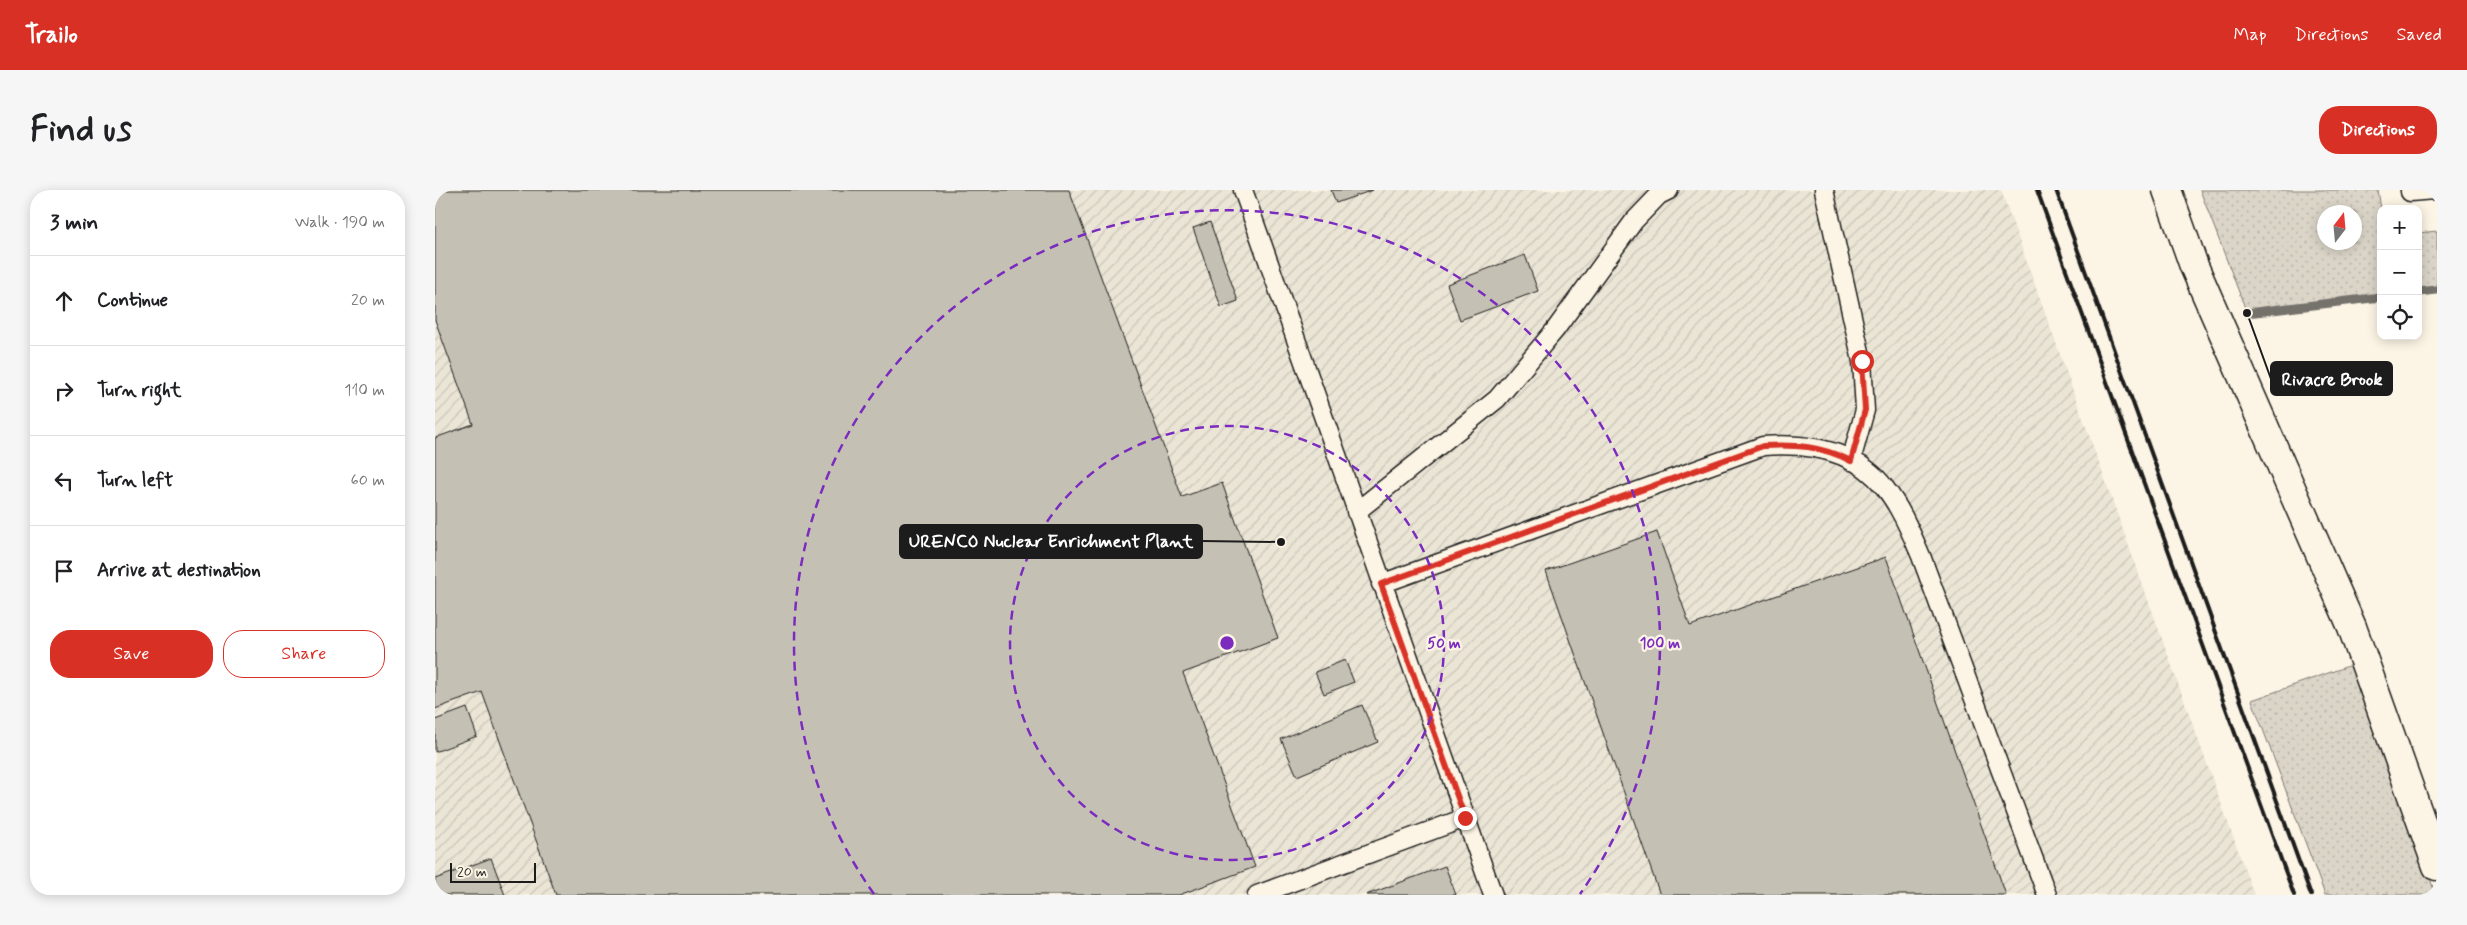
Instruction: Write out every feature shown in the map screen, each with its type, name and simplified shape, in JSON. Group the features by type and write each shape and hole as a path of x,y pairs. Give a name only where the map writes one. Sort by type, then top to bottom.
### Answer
{"street":[{"path":"2167,190 2194,266 2351,627 2437,866"}],"lane":[{"path":"1243,190 1381,584 1493,895"},
{"path":"1356,512 1497,399 1555,330 1634,221 1659,195 1669,190"},
{"path":"1824,190 1862,361 1865,410 1851,461"},
{"path":"2410,190 2410,192 2434,190"},
{"path":"1381,584 1763,446 1795,444 1832,452 1863,467 1884,487 1900,510 1921,556 2047,895"},
{"path":"1257,895 1465,818"}],"shaded area":[{"path":"435,190 2001,190 2254,895 435,895"},
{"path":"2200,190 2378,190 2380,205 2377,205 2377,297 2247,313"},
{"path":"2437,231 2437,290 2422,292 2422,233"},
{"path":"2351,665 2436,895 2325,895 2252,700"}],"building":[{"path":"435,190 1069,190 1182,497 1222,483 1278,638 1183,673 1255,867 1179,895 556,895 482,692 435,709 435,438 473,424 435,320"},
{"path":"1331,190 1373,190 1336,203"},
{"path":"1210,222 1238,301 1221,307 1193,228"},
{"path":"1525,255 1538,291 1460,320 1447,284"},
{"path":"1657,532 1690,626 1886,557 2006,895 1660,895 1546,571"},
{"path":"1345,660 1354,682 1324,694 1315,672"},
{"path":"1362,705 1378,742 1297,776 1281,739"},
{"path":"467,708 477,736 435,752 435,720"},
{"path":"491,858 505,895 435,895 435,879"},
{"path":"1445,866 1456,895 1366,895"}],"waterway":[{"path":"2422,292 2437,290"},
{"path":"2247,313 2377,297"}],"railway":[{"path":"2037,190 2294,895"},
{"path":"2056,190 2311,895"}],"place":[{"name":"Rivacre Brook","path":"2247,313"},
{"name":"URENCO Nuclear Enrichment Plant","path":"1281,542"}],"route":[{"path":"1465,818 1381,584 1763,446 1795,444 1832,452 1851,461 1865,410 1862,361"}]}
